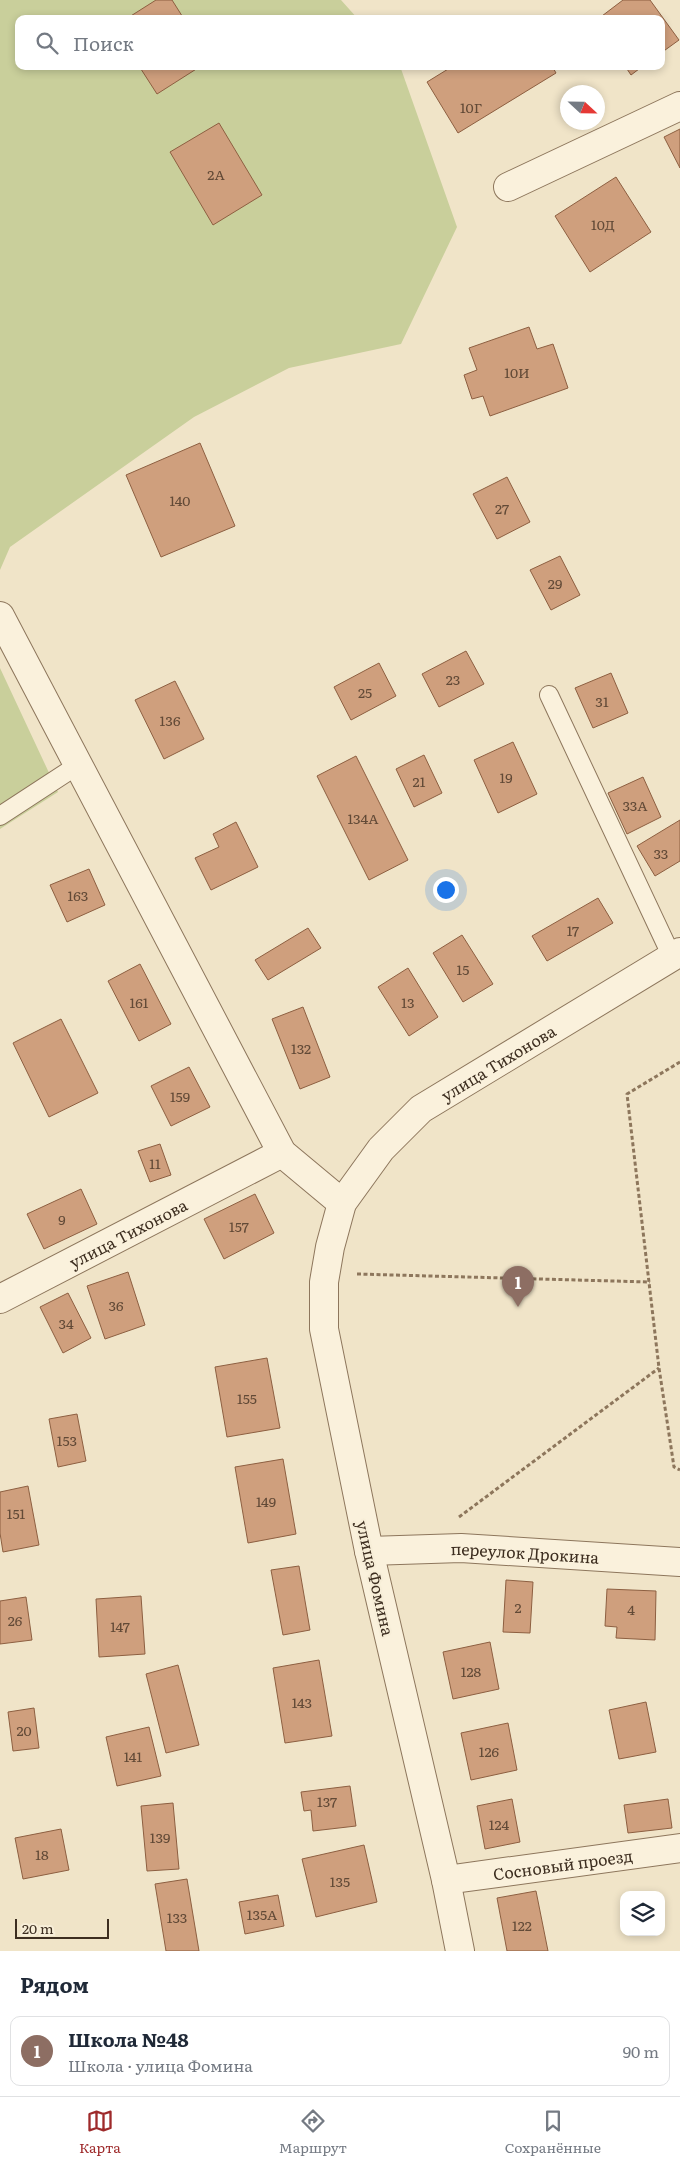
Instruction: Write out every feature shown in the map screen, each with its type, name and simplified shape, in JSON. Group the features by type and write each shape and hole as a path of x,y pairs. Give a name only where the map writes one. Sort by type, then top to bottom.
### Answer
{"street":[{"path":"508,187 680,106"},
{"path":"0,616 282,1153 342,1204"},
{"name":"улица Тихонова","path":"342,1204 382,1149 421,1109 676,954"},
{"name":"улица Тихонова","path":"0,1299 282,1153"},
{"name":"улица Фомина","path":"342,1204 330,1246 324,1282 324,1330 370,1551 446,1880 460,1951"},
{"name":"переулок Дрокина","path":"370,1551 461,1548 680,1562"},
{"name":"Сосновый проезд","path":"446,1880 680,1848"}],"lane":[{"path":"549,695 676,954"},
{"path":"0,816 78,765"}],"path":[{"path":"680,1062 627,1094 659,1368 674,1467 680,1470"},
{"path":"357,1274 650,1282"},
{"path":"458,1518 659,1368"}],"green space":[{"path":"0,0 341,0 354,15 15,15 15,70 401,70 457,227 401,344 289,368 194,417 10,547 0,570"},
{"path":"0,668 58,792 0,829"}],"building":[{"path":"156,0 172,0 181,15 132,15"},
{"path":"623,0 650,0 661,15 603,15"},
{"path":"665,21 679,40 665,50"},
{"path":"142,70 195,70 157,94"},
{"path":"446,70 554,70 556,73 458,133 427,82"},
{"path":"628,70 638,70 631,75"},
{"path":"219,123 262,195 213,225 170,152"},
{"path":"680,129 680,168 664,137"},
{"path":"616,177 651,232 590,272 555,216"},
{"path":"529,327 537,349 553,344 568,388 490,416 483,396 472,399 464,375 477,370 469,348"},
{"path":"200,443 235,526 161,557 126,475"},
{"path":"507,477 530,522 497,539 473,494"},
{"path":"560,556 580,595 551,610 530,570"},
{"path":"466,651 484,684 439,707 422,674"},
{"path":"379,663 396,696 351,720 334,687"},
{"path":"611,673 628,713 593,728 575,688"},
{"path":"175,681 204,739 164,759 135,700"},
{"path":"513,742 537,794 498,813 474,760"},
{"path":"424,755 442,793 414,807 396,769"},
{"path":"356,756 408,860 369,880 317,776"},
{"path":"643,777 661,817 627,834 608,793"},
{"path":"680,820 680,861 655,876 637,846"},
{"path":"236,822 258,867 211,890 195,858 219,847 213,834"},
{"path":"89,869 105,905 67,922 50,885"},
{"path":"598,898 613,923 547,961 532,936"},
{"path":"308,928 321,948 268,980 255,960"},
{"path":"462,935 493,984 463,1002 433,953"},
{"path":"140,964 171,1024 139,1041 108,981"},
{"path":"408,968 438,1017 409,1036 378,987"},
{"path":"303,1007 330,1077 300,1089 272,1019"},
{"path":"61,1019 98,1093 49,1117 13,1043"},
{"path":"189,1067 210,1107 171,1126 151,1086"},
{"path":"160,1144 171,1175 150,1182 138,1151"},
{"path":"81,1189 97,1224 44,1249 27,1214"},
{"path":"255,1194 274,1233 224,1259 204,1219"},
{"path":"128,1272 145,1325 105,1339 87,1286"},
{"path":"68,1293 91,1338 63,1353 40,1307"},
{"path":"267,1358 280,1428 227,1437 215,1367"},
{"path":"77,1414 86,1461 58,1467 49,1419"},
{"path":"283,1459 296,1534 248,1543 235,1467"},
{"path":"28,1486 39,1545 3,1552 0,1533 0,1492"},
{"path":"299,1566 310,1630 283,1635 271,1570"},
{"path":"506,1580 533,1582 530,1633 503,1632"},
{"path":"607,1589 656,1591 655,1640 616,1638 617,1627 605,1626"},
{"path":"141,1596 145,1654 99,1657 96,1599"},
{"path":"26,1597 32,1640 0,1644 0,1601"},
{"path":"490,1642 499,1689 453,1699 443,1652"},
{"path":"319,1660 332,1736 285,1743 273,1668"},
{"path":"178,1665 199,1745 166,1753 146,1674"},
{"path":"646,1702 656,1752 619,1759 609,1710"},
{"path":"34,1708 39,1748 13,1751 8,1712"},
{"path":"508,1723 517,1770 471,1780 461,1733"},
{"path":"149,1727 161,1776 117,1786 106,1737"},
{"path":"350,1786 356,1826 313,1831 311,1810 304,1811 301,1792"},
{"path":"512,1799 520,1842 485,1849 477,1806"},
{"path":"668,1799 672,1828 628,1833 624,1805"},
{"path":"173,1803 179,1869 147,1871 141,1806"},
{"path":"61,1829 69,1870 23,1879 15,1838"},
{"path":"364,1845 377,1902 316,1917 302,1859"},
{"path":"187,1879 199,1951 166,1951 155,1884"},
{"path":"536,1891 548,1951 507,1951 497,1898"},
{"path":"278,1895 284,1926 245,1934 239,1902"}],"place":[{"name":"Школа №48","path":"518,1307"}]}
